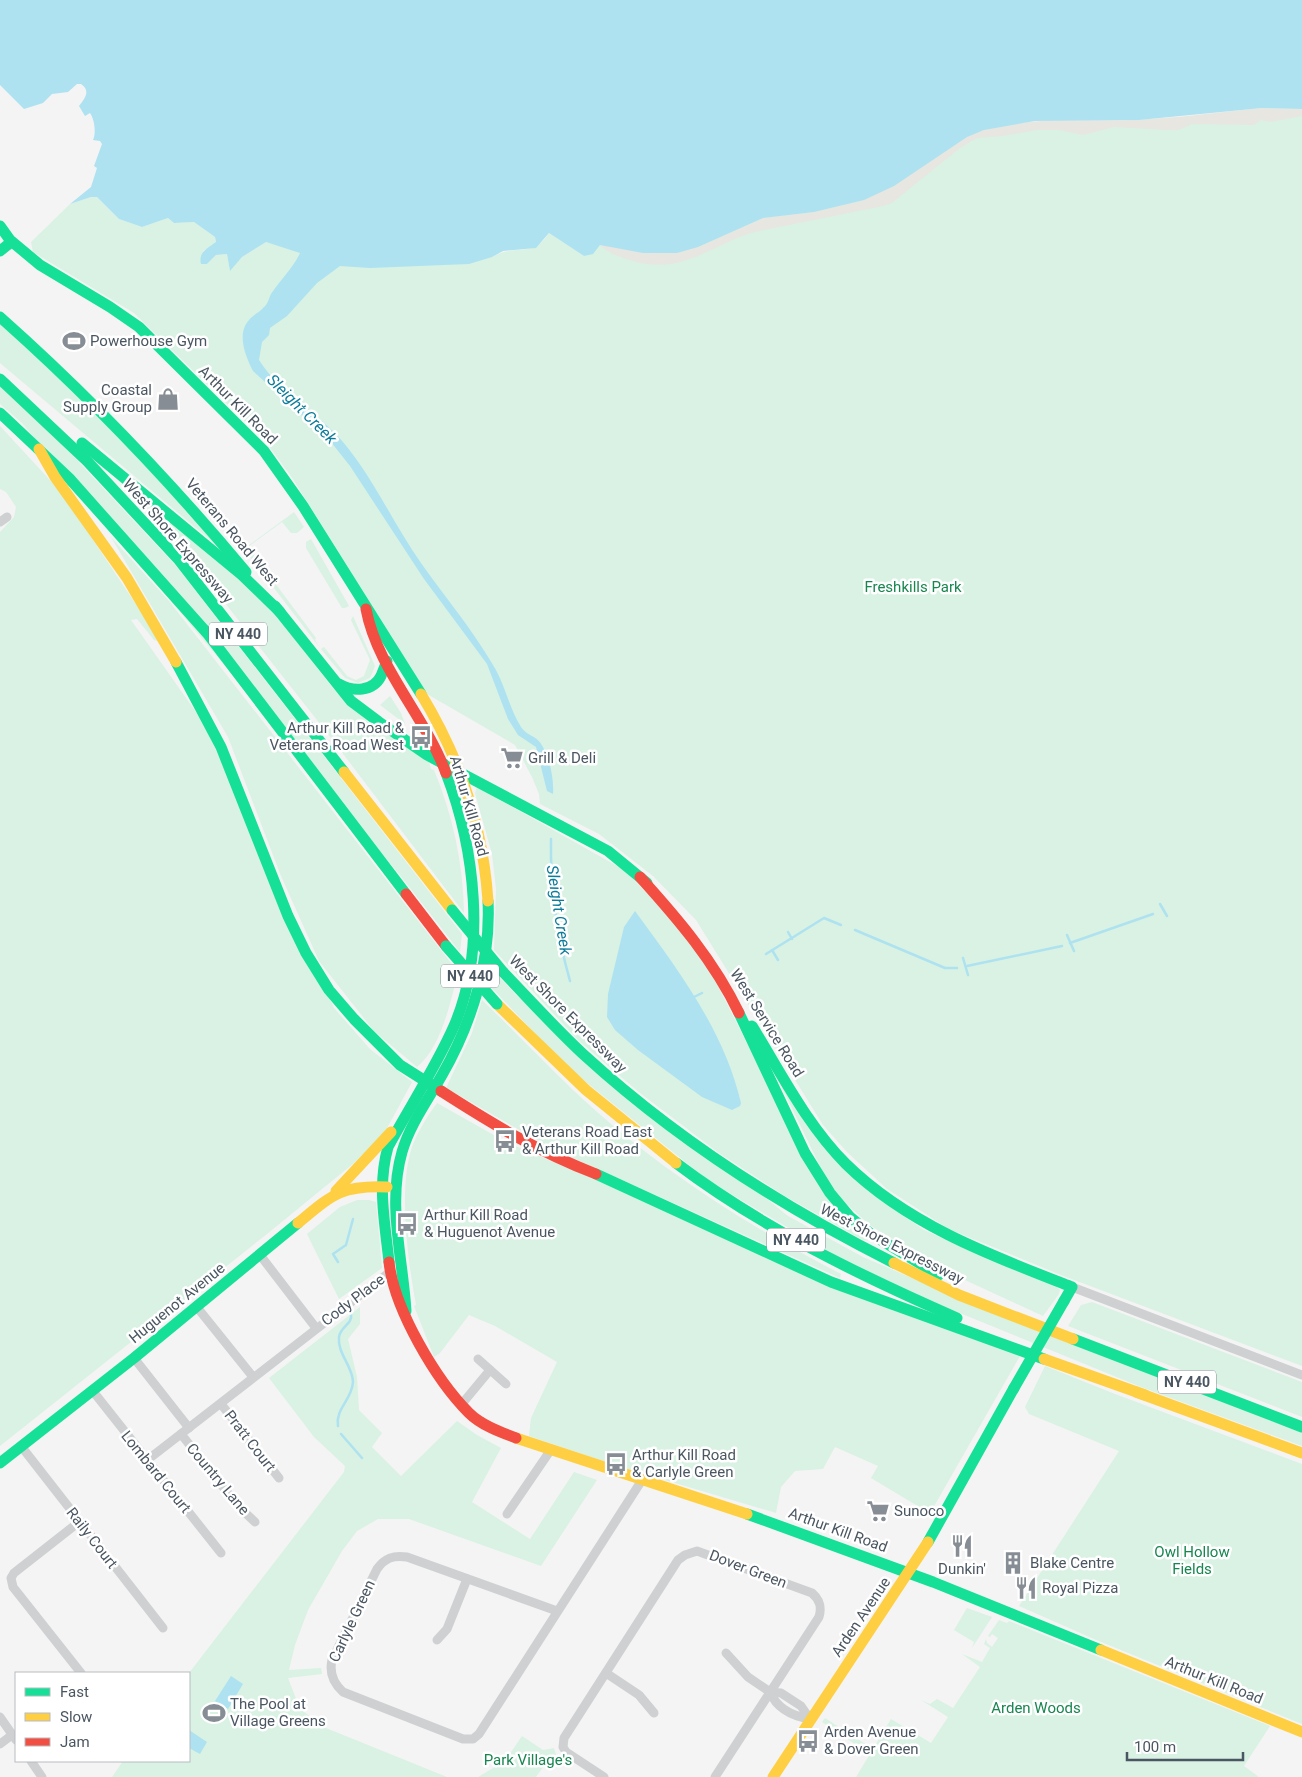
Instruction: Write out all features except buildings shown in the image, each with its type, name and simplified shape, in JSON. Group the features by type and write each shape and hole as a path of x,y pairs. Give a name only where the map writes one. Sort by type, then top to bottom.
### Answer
{"main road":[{"name":"Arthur Kill Road","path":"0,226 10,243 87,294 124,315 247,432 287,482 441,731 459,771 477,827 484,862 488,901 487,934 483,968 472,1006 452,1055 406,1141 399,1162 397,1189 406,1314"},
{"path":"0,250 10,243"},
{"name":"Veterans Road West","path":"0,317 74,384 120,429 195,510 351,701 411,745 442,762"},
{"path":"0,377 242,575 280,612"},
{"name":"West Shore Expressway","path":"0,377 81,454 179,560 452,910 503,972 582,1052 634,1098 696,1147 761,1191 828,1230 960,1295 1302,1427"},
{"name":"NY 440","path":"0,413 39,449 115,528 206,633 446,946 498,1004 566,1073 682,1168 817,1252 884,1286 1145,1395 1302,1453"},
{"path":"39,449 54,478 113,556 138,596 221,747 288,916 306,953 329,990 370,1036 400,1065 510,1135 554,1158 610,1180 831,1282 1145,1395"},
{"name":"Arthur Kill Road","path":"366,609 371,632 425,725 442,762 467,846 472,876 474,915 471,956 460,1011 454,1026 399,1123 388,1148 381,1185 390,1272 396,1295 429,1362 462,1405 470,1414 490,1427 550,1451 778,1524 908,1572 1302,1732"},
{"path":"327,673 344,688 357,691 370,687 380,678 387,661"},
{"name":"West Service Road","path":"442,762 608,851 640,877 682,920 705,950 817,1129 854,1171 894,1204 934,1229 979,1250 1072,1287"},
{"path":"640,877 686,929 732,999 814,1171 830,1195 850,1216 878,1238 938,1274 994,1303 1072,1337"},
{"path":"334,1194 399,1123"},
{"name":"Huguenot Avenue","path":"0,1463 134,1358 334,1194 352,1188 381,1185 397,1189"},
{"name":"Arden Avenue","path":"773,1777 938,1526 1072,1287"}],"street":[{"name":"Cody Place","path":"260,1255 316,1328"},
{"name":"Cody Place","path":"146,1461 390,1272"},
{"path":"1072,1287 1302,1375"},
{"path":"196,1306 253,1377"},
{"path":"134,1358 189,1428"},
{"path":"478,1359 506,1384"},
{"path":"462,1405 490,1370"},
{"name":"Lombard Court","path":"92,1390 146,1461 221,1553"},
{"name":"Pratt Court","path":"221,1404 279,1478"},
{"name":"Country Lane","path":"181,1434 239,1507 255,1522"},
{"name":"Raily Court","path":"21,1446 164,1628"},
{"path":"507,1514 550,1451"},
{"name":"Carlyle Green","path":"557,1612 399,1556 386,1559 381,1563 332,1660 331,1674 337,1687 343,1692 463,1739 473,1738 479,1734 642,1480"},
{"path":"79,1522 14,1573 11,1578 13,1586 80,1672"},
{"name":"Dover Green","path":"604,1777 569,1755 562,1743 678,1560 691,1552 704,1552 812,1593 820,1601 819,1617 715,1777"},
{"path":"437,1640 447,1629 467,1579"},
{"path":"726,1653 748,1677 770,1692 782,1693 801,1706 810,1719"},
{"path":"606,1673 639,1695 654,1713"},
{"path":"0,1716 14,1737 0,1744"},
{"path":"32,1762 42,1777"}],"green space":[{"name":"Freshkills Park","path":"1302,109 1302,1366 1061,1275 949,1229 887,1189 847,1152 823,1125 696,920 653,876 599,834 540,804 539,794 532,777 515,745 427,694 293,479 265,441 134,313 33,252 31,242 70,204 91,197 97,197 119,219 142,227 168,218 174,223 194,222 215,237 216,243 203,251 207,264 216,255 227,254 230,270 242,257 266,242 322,257 492,257 509,251 537,246 549,233 584,256 600,245 984,130"},
{"path":"0,324 76,391 227,554 0,363"},
{"path":"0,386 60,442 177,567 462,934 460,952 399,874 22,423 0,404"},
{"path":"0,426 61,492 161,642 154,640 137,619 131,620 203,722 334,1008 370,1049 412,1082 385,1132 354,1163 0,1446 0,532 14,517 16,507 6,492 0,489"},
{"path":"102,463 240,579 283,624 332,687 368,722 429,762 441,787 452,822 462,876 464,913 328,734 214,589 167,532"},
{"path":"294,512 304,527 297,533 291,533 282,522 248,547 316,638 315,640 320,648 244,549"},
{"path":"111,537 169,601 458,972 439,1036 433,1048 417,1067 374,1031 319,961 281,876 228,737"},
{"path":"311,539 349,606 342,608 306,548 306,542"},
{"path":"353,616 375,666 370,678 358,683 345,678 321,649 324,647 347,676 356,680 364,676 370,660 351,620"},
{"path":"390,696 401,713 405,724 380,705"},
{"path":"477,787 626,871 679,927 714,978 814,1176 875,1241 863,1240 785,1196 719,1153 640,1093 579,1041 494,950 496,889 492,854 475,793"},
{"path":"493,970 517,996 788,1216 863,1257 928,1285 1302,1431 1302,1446 1141,1387 918,1296 855,1267 709,1181 566,1066 489,985"},
{"path":"482,1000 574,1091 635,1144 701,1192 770,1235 841,1274 840,1278 551,1148 446,1088 472,1033"},
{"path":"769,1061 785,1087 887,1205 924,1230 970,1251 1055,1285 1060,1290 1059,1294 1043,1316 952,1274 871,1226 832,1191"},
{"path":"437,1103 508,1143 1020,1356 933,1508 926,1511 871,1478 878,1466 835,1447 823,1469 795,1471 781,1487 776,1513 618,1466 529,1436 531,1418 557,1362 495,1326 469,1315 440,1353 434,1357 414,1306 416,1305 410,1268 405,1204 408,1164 417,1135"},
{"path":"357,1200 376,1202 382,1268 339,1299 307,1234 340,1207"},
{"path":"1092,1302 1302,1382 1302,1417 1068,1326 1081,1305"},
{"name":"Park Village's","path":"360,1307 360,1324 348,1339 357,1377 359,1410 382,1433 372,1447 401,1476 457,1421 501,1448 472,1502 530,1539 574,1472 597,1480 541,1566 409,1519 378,1519 357,1531 342,1551 308,1610 295,1645 289,1670 321,1668 322,1674 288,1678 300,1709 326,1728 447,1777 112,1777 122,1762 190,1762 190,1672 344,1472 345,1466 314,1437 269,1378"},
{"name":"Owl Hollow Fields","path":"1045,1366 1302,1464 1302,1724 1094,1639 1019,1606 1119,1451 1029,1414 1025,1407"},
{"path":"967,1608 992,1617 972,1648 974,1642 954,1630"},
{"name":"Arden Woods","path":"999,1620 1007,1623 1009,1621 1270,1726 1244,1766 1259,1777 856,1777 870,1754 822,1722 825,1718 873,1749 891,1719 931,1743 948,1717 921,1700 930,1704 937,1699 953,1708 980,1667 962,1654 982,1662 990,1648 984,1644 986,1639 987,1643 992,1647 998,1638 992,1634 990,1637 988,1636"},
{"name":"Park Village's","path":"522,1736 543,1750 554,1748 556,1755 551,1756 536,1777 478,1777 505,1761"}],"sand":[{"path":"1262,108 1302,109 1302,116 1270,122 1261,120 1254,125 1192,124 1179,130 1114,127 1083,135 1059,130 1036,130 1003,136 977,138 960,148 892,203 883,206 754,232 695,257 664,265 648,264 626,259 600,245 698,247 763,218 814,212 864,200 967,136 1008,124 1051,120 1137,120"}],"water":[{"path":"0,0 1302,0 1302,109 1262,108 1139,120 1035,121 984,130 967,137 894,186 864,200 814,212 763,218 698,247 677,253 643,253 600,245 593,254 584,256 549,233 536,248 503,251 492,257 469,264 370,268 340,266 317,283 287,316 270,328 269,335 262,342 259,360 278,383 333,431 354,456 411,548 485,652 497,672 521,727 541,743 551,770 553,794 547,791 536,747 518,735 508,719 487,664 424,579 350,466 331,442 253,371 250,365 243,339 245,326 266,304 300,253 266,242 242,257 230,271 227,254 216,255 207,264 201,264 202,253 216,242 215,237 194,222 174,223 168,218 142,227 119,219 97,197 91,197 70,204 91,187 97,168 94,166 102,144 100,141 93,140 94,127 90,113 85,116 79,106 85,97 86,89 81,84 77,84 68,92 52,94 43,103 24,109 0,85"},
{"path":"635,911 683,978 711,1026 733,1076 741,1103 740,1106 732,1110 702,1097 638,1050 615,1030 607,1017 608,994 624,927"},
{"path":"231,1676 243,1684 228,1709 215,1701"},
{"path":"190,1731 207,1742 200,1754 190,1749"}],"waterway":[{"name":"Sleight Creek","path":"551,839 555,911 570,981"},
{"path":"1160,904 1167,916"},
{"path":"1070,943 1153,914"},
{"path":"766,954 824,918 841,925"},
{"path":"855,930 945,968 957,968"},
{"path":"788,932 792,939"},
{"path":"1067,935 1074,951"},
{"path":"967,966 1062,946"},
{"path":"772,950 778,960"},
{"path":"963,958 968,975"},
{"path":"694,997 702,993"},
{"path":"338,1262 333,1254 346,1245 353,1219"},
{"path":"338,1426 339,1414 350,1394 353,1382 351,1371 339,1343 340,1334 350,1320 351,1314"},
{"path":"341,1434 362,1458"}],"traffic: fast":[{"path":"0,226 10,240 40,265 110,307 139,327 264,451 303,506 421,694"},
{"path":"0,251 10,243"},
{"path":"0,317 65,377 128,440 246,572"},
{"path":"0,379 87,461 179,560 344,772"},
{"path":"0,413 69,478 207,633 406,894"},
{"path":"82,443 242,575 280,612"},
{"path":"275,606 351,701 379,722 427,755 608,851 647,883"},
{"path":"339,684 356,689 368,688 381,676 387,661"},
{"path":"176,662 221,747 288,916 306,953 329,990 354,1019 400,1065 441,1091"},
{"path":"389,1262 382,1190 388,1147 431,1072 454,1026 464,996 471,965 474,932 470,866 464,833 446,773"},
{"path":"406,1311 397,1232 396,1191 398,1172 405,1142 453,1055 471,1013 483,969 488,924 488,901"},
{"path":"452,910 503,972"},
{"path":"446,946 497,1004"},
{"path":"503,972 583,1054 655,1115 693,1143 770,1194 894,1263"},
{"path":"739,1013 805,1153 830,1193 850,1217 871,1234 939,1275"},
{"path":"752,1026 795,1098 819,1133 846,1164 870,1186 896,1205 952,1237 1072,1287 1064,1301"},
{"path":"676,1163 742,1209 812,1249 884,1285 957,1318"},
{"path":"596,1174 831,1282 1044,1359"},
{"path":"0,1463 134,1358 298,1223"},
{"path":"1014,1388 1064,1301"},
{"path":"1073,1339 1302,1427"},
{"path":"928,1542 1014,1388"},
{"path":"747,1514 933,1582 1101,1650"}],"traffic: slow":[{"path":"39,449 55,477 127,578 176,662"},
{"path":"421,694 447,743 467,793 481,846 488,901"},
{"path":"344,772 452,910"},
{"path":"497,1004 586,1090 676,1163"},
{"path":"336,1191 391,1132"},
{"path":"298,1223 320,1205 338,1194 358,1188 387,1187"},
{"path":"894,1263 959,1295 1073,1339"},
{"path":"1044,1359 1145,1395"},
{"path":"1136,1392 1302,1453"},
{"path":"516,1438 747,1514"},
{"path":"773,1777 928,1542"},
{"path":"1101,1650 1302,1732"}],"traffic: jam":[{"path":"366,609 380,651 437,752 446,773"},
{"path":"640,877 707,958 739,1013"},
{"path":"406,894 446,946"},
{"path":"441,1091 516,1137 596,1174"},
{"path":"389,1262 399,1301 408,1322 418,1343 443,1382 456,1399 479,1421 516,1438"}],"place":[{"name":"Powerhouse Gym","path":"74,341"},
{"name":"Coastal Supply Group","path":"168,399"},
{"name":"Arthur Kill Road & Veterans Road West","path":"421,737"},
{"name":"Grill & Deli","path":"512,758"},
{"name":"Veterans Road East & Arthur Kill Road","path":"505,1141"},
{"name":"Arthur Kill Road & Huguenot Avenue","path":"407,1224"},
{"name":"Arthur Kill Road & Carlyle Green","path":"616,1464"},
{"name":"Sunoco","path":"878,1511"},
{"name":"Dunkin'","path":"962,1546"},
{"name":"Blake Centre","path":"1013,1563"},
{"name":"Royal Pizza","path":"1026,1588"},
{"name":"The Pool at Village Greens","path":"214,1713"},
{"name":"Arden Avenue & Dover Green","path":"808,1741"}]}
